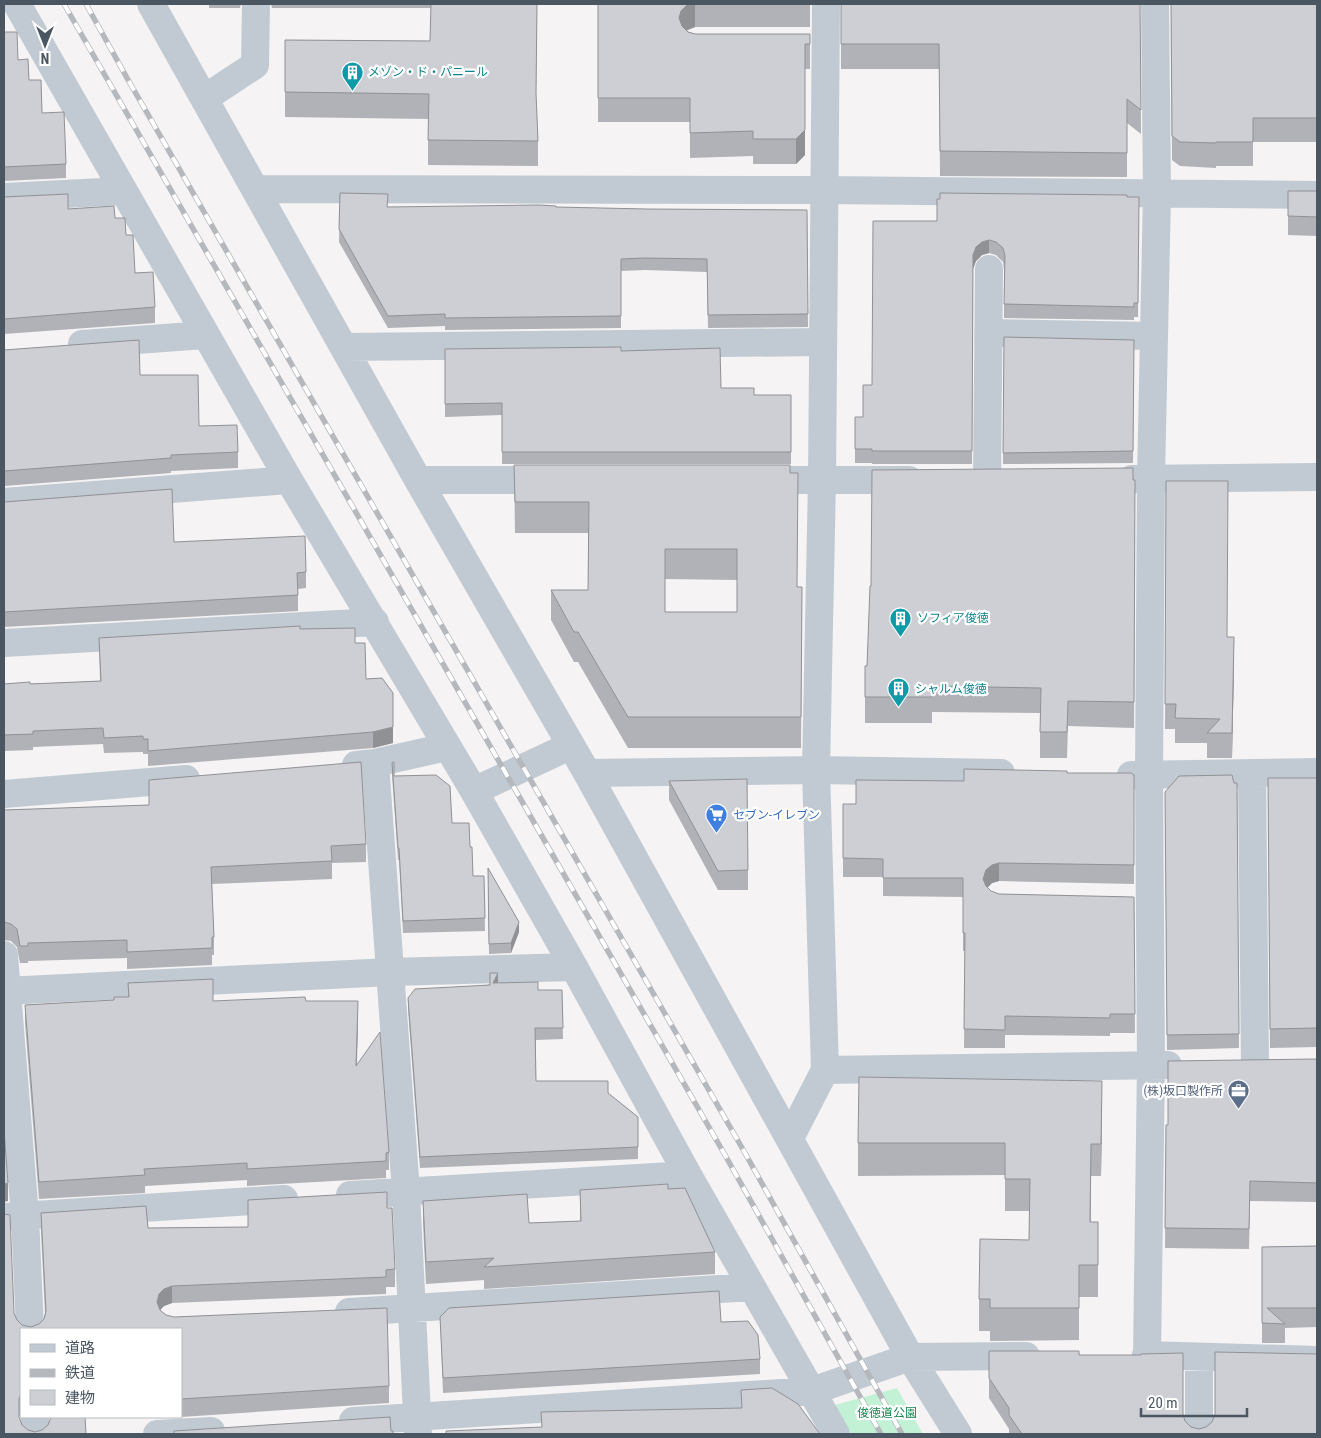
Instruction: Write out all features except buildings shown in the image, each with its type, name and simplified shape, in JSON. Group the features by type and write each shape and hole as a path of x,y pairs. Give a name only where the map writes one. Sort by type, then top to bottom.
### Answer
{"street":[{"path":"17,4 289,480 474,791 574,967 688,1175 836,1434"},
{"path":"151,4 418,480 587,773 910,1357 958,1434"},
{"path":"205,98 255,65 256,4"},
{"path":"790,1138 825,1070 816,770 824,342 826,4"},
{"path":"1147,1356 1150,1066 1148,775 1150,479 1157,194 1155,4"},
{"path":"798,44 825,44"},
{"path":"255,189 825,190 1317,195"},
{"path":"4,197 123,191"},
{"path":"987,480 989,269"},
{"path":"989,333 1154,336"},
{"path":"61,346 205,335"},
{"path":"344,347 824,342"},
{"path":"1112,479 1317,477"},
{"path":"4,502 289,480"},
{"path":"418,480 576,480"},
{"path":"733,480 929,480"},
{"path":"958,480 1016,480"},
{"path":"4,642 375,622"},
{"path":"474,791 570,746"},
{"path":"336,766 375,763 447,747"},
{"path":"375,763 406,1192 417,1425"},
{"path":"587,773 816,770 1022,773"},
{"path":"1110,774 1317,772"},
{"path":"1227,1065 1269,1064 1252,773"},
{"path":"4,794 209,777"},
{"path":"1121,899 1150,900"},
{"path":"4,955 14,1216 30,1328"},
{"path":"5,991 390,972 574,967"},
{"path":"825,1070 1189,1065"},
{"path":"14,1216 688,1175"},
{"path":"322,1313 752,1287"},
{"path":"330,1422 417,1425 812,1391 910,1357 1048,1356"},
{"path":"1117,1356 1317,1360"},
{"path":"1199,1357 1199,1434"},
{"path":"34,1418 35,1434"},
{"path":"157,1434 234,1429"}],"green space":[{"name":"俊徳道公園","path":"897,1388 923,1434 851,1434 835,1405"}],"railway":[{"path":"64,4 725,1155 881,1434"},
{"path":"86,4 741,1146 902,1434"}],"place":[{"name":"メゾン・ド・パニール","path":"352,91"},
{"name":"ソフィア俊徳","path":"901,637"},
{"name":"シャルム俊徳","path":"899,708"},
{"name":"セブン-イレブン","path":"717,834"},
{"name":"(株)坂口製作所","path":"1239,1110"}]}
